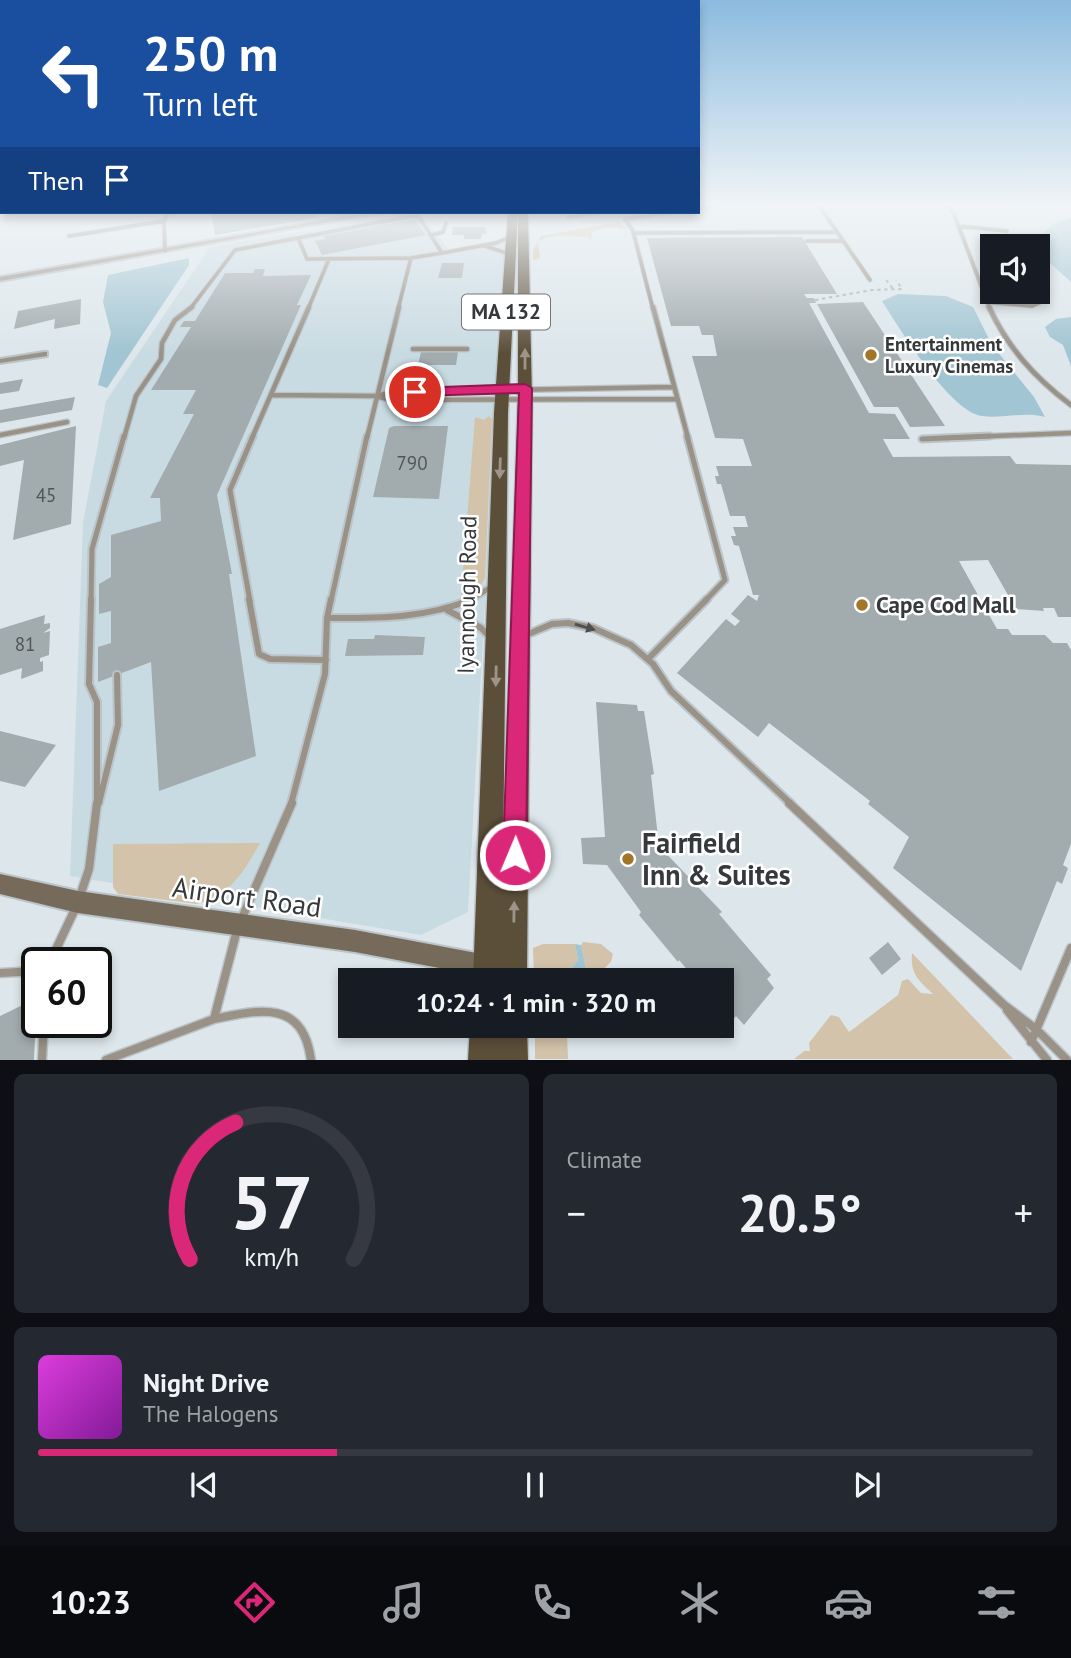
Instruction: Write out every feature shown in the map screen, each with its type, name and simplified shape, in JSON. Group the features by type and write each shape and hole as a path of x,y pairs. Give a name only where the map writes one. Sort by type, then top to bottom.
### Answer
{"main road":[{"name":"MA 132","path":"513,968 525,394 523,253"},
{"name":"Iyannough Road","path":"487,968 502,394 510,255"},
{"path":"483,1059 484,1038"},
{"path":"513,1038 513,1059"}],"street":[{"path":"0,279 150,253"},
{"path":"0,361 44,354"},
{"name":"Airport Road","path":"0,885 78,902 238,927 355,941 466,968"}],"lane":[{"path":"97,813 97,702 89,684 92,552 136,397 161,359 162,343 175,320 193,306 230,253"},
{"path":"305,253 307,259 411,258 439,253"},
{"path":"505,253 510,255"},
{"path":"638,253 725,580 648,659"},
{"path":"852,253 870,280"},
{"path":"968,253 980,286"},
{"path":"214,1019 238,927 295,796 326,660 327,618 376,396 411,258"},
{"path":"326,660 263,658 257,649 230,492 330,259"},
{"path":"987,304 1021,364 1071,405"},
{"path":"1006,304 1034,304"},
{"path":"413,349 467,349"},
{"path":"376,396 392,400 673,387"},
{"path":"271,395 376,396 394,392 677,399"},
{"path":"0,435 67,422"},
{"path":"922,439 1071,433"},
{"path":"327,618 426,617 447,610 497,583"},
{"path":"447,610 481,628 496,643"},
{"path":"520,638 554,623 577,624 611,636 648,659 671,691 1004,1005 1037,1030 1067,1059"},
{"path":"57,947 78,902 89,869 97,813 118,724 117,675"},
{"path":"1031,1042 1071,948"},
{"path":"0,973 21,972"},
{"path":"1004,1005 1046,1059"},
{"path":"106,1059 214,1019 271,1010 302,1025 311,1043 311,1059"},
{"path":"42,1059 43,1038"}],"path":[{"path":"876,280 883,290"},
{"path":"886,280 894,290"},
{"path":"815,300 902,289 896,280"}],"shaded area":[{"path":"206,253 504,253 468,912 421,935 70,876 83,522 106,401"},
{"path":"533,253 539,253 540,258 533,260"},
{"path":"489,416 492,419 485,578 477,592 461,597 475,417 484,420"},
{"path":"260,843 235,881 219,895 197,904 118,894 113,887 113,844"},
{"path":"583,942 601,944 613,954 611,962 605,968 586,968 581,945"},
{"path":"543,944 575,944 578,960 572,968 534,968 533,948"},
{"path":"912,953 1013,1059 794,1059 804,1051 810,1051 809,1043 831,1015 839,1017 849,1032 898,995 902,981 908,979 921,993 933,994 914,972"},
{"path":"535,1038 567,1038 568,1059 535,1059"}],"water":[{"path":"1050,253 1071,253 1071,282 1050,263"},
{"path":"189,258 189,265 107,388 98,385 111,333 103,302 108,275"},
{"path":"898,294 946,296 973,307 992,345 1034,397 1045,417 982,416 969,411 955,400 927,368 882,301"},
{"path":"1071,317 1071,366 1063,345 1050,337 1045,327 1056,319"},
{"path":"575,944 581,945 586,968 572,968 578,960"}],"building":[{"name":"Cape Cod Mall","path":"651,253 812,253 837,294 804,294 807,298 814,298 816,303 809,303 869,413 895,414 910,439 883,439 893,457 1010,456 1016,464 1071,465 1071,617 1058,617 1054,608 1043,608 1044,611 1016,609 988,560 959,561 997,629 1008,629 1012,635 1045,635 1053,643 1067,643 1071,650 1071,844 1063,865 1068,868 1062,884 1057,881 1021,971 893,868 909,837 868,804 870,801 769,723 758,737 677,673 726,619 735,626 740,621 731,614 748,595 757,601 759,595 753,595 739,546 734,545 731,536 736,536 733,527 748,527 745,516 730,516 721,484 717,484 715,476 719,476 716,466 752,466 743,439 715,438 692,356 717,356 713,335 702,335 699,326 671,326"},
{"path":"442,263 464,263 462,278 438,278"},
{"path":"255,269 265,269 263,276 311,275 297,305 301,305 217,495 232,574 229,574 256,756 159,791 151,662 98,682 98,647 111,643 111,611 99,614 99,584 111,577 111,535 161,521 160,498 150,498 194,414 183,414 196,390 151,390 191,327 180,327 184,321 195,321 225,273 253,273"},
{"path":"81,299 80,324 54,329 55,319 14,329 18,311"},
{"name":"Entertainment Luxury Cinemas","path":"863,302 945,426 910,427 898,407 874,407 817,304"},
{"path":"421,352 458,352 456,365 418,365"},
{"path":"23,379 19,391 0,394 0,383"},
{"path":"75,397 72,410 0,423 0,410"},
{"path":"76,426 71,524 13,540 24,460 0,466 0,445"},
{"path":"448,426 439,499 373,497 389,428"},
{"path":"45,615 44,624 50,623 50,628 43,633 50,631 49,655 40,658 40,662 43,661 43,671 21,679 22,668 0,675 0,629"},
{"path":"375,635 425,637 423,655 345,656 348,639 374,639"},
{"name":"Fairfield Inn & Suites","path":"596,702 637,705 638,711 644,711 654,774 651,775 659,846 722,912 719,914 771,975 767,979 774,988 744,1025 736,1016 734,1018 734,968 686,968 639,915 641,912 607,865 583,864 581,838 605,837"},
{"path":"0,731 56,745 25,787 0,781"},
{"path":"888,942 901,959 882,975 869,958"},
{"path":"21,1006 21,1038 35,1038 34,1060 0,1060 0,1016"}],"place":[{"name":"Entertainment Luxury Cinemas","path":"871,355"},
{"name":"Cape Cod Mall","path":"862,605"},
{"name":"Fairfield Inn & Suites","path":"628,859"}],"route":[{"path":"415,392 525,388 515,855"}]}
